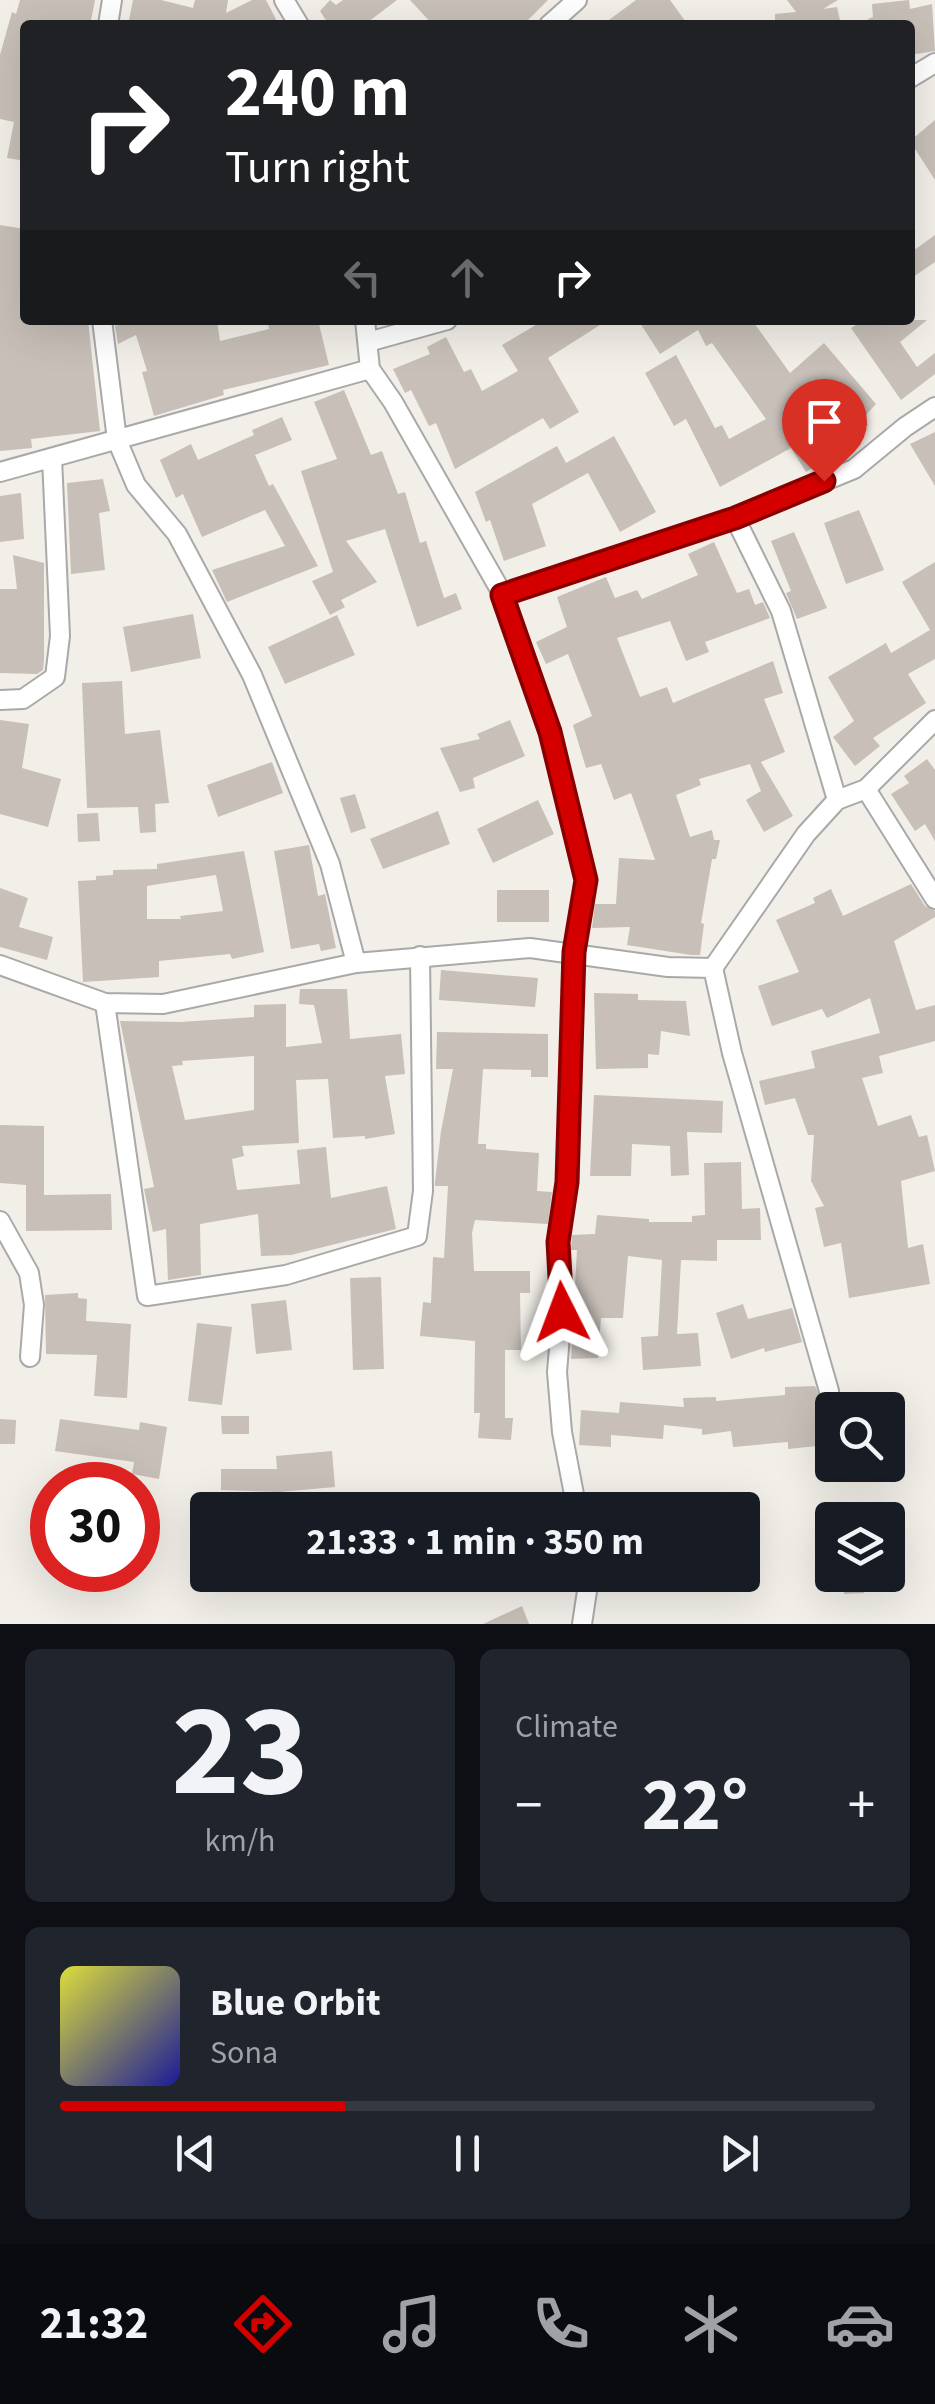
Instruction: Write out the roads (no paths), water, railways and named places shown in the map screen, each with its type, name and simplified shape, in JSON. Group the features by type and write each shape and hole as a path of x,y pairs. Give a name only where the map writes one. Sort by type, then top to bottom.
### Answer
{"street":[{"path":"555,20 577,0"},
{"path":"103,325 117,440 136,485 177,534 252,675 330,864 356,963"},
{"path":"366,325 370,369 393,402 502,595 550,732 586,880 574,952 567,1182 558,1242 562,1312 556,1372 574,1492"},
{"path":"368,342 429,325"},
{"path":"0,472 370,369"},
{"path":"502,595 735,518 854,469 935,407"},
{"path":"0,700 23,699 56,677 60,636 52,458"},
{"path":"735,518 781,611 837,800"},
{"path":"829,1391 732,1053 713,968 806,834 837,800 866,788 935,720"},
{"path":"866,788 935,899"},
{"path":"0,965 104,1002 163,1004 356,963 530,948 668,967 713,968"},
{"path":"104,1002 147,1296 286,1274 416,1236 422,1191 420,956"},
{"path":"0,1221 29,1273 34,1305 30,1357"},
{"path":"582,1624 588,1592"}]}
